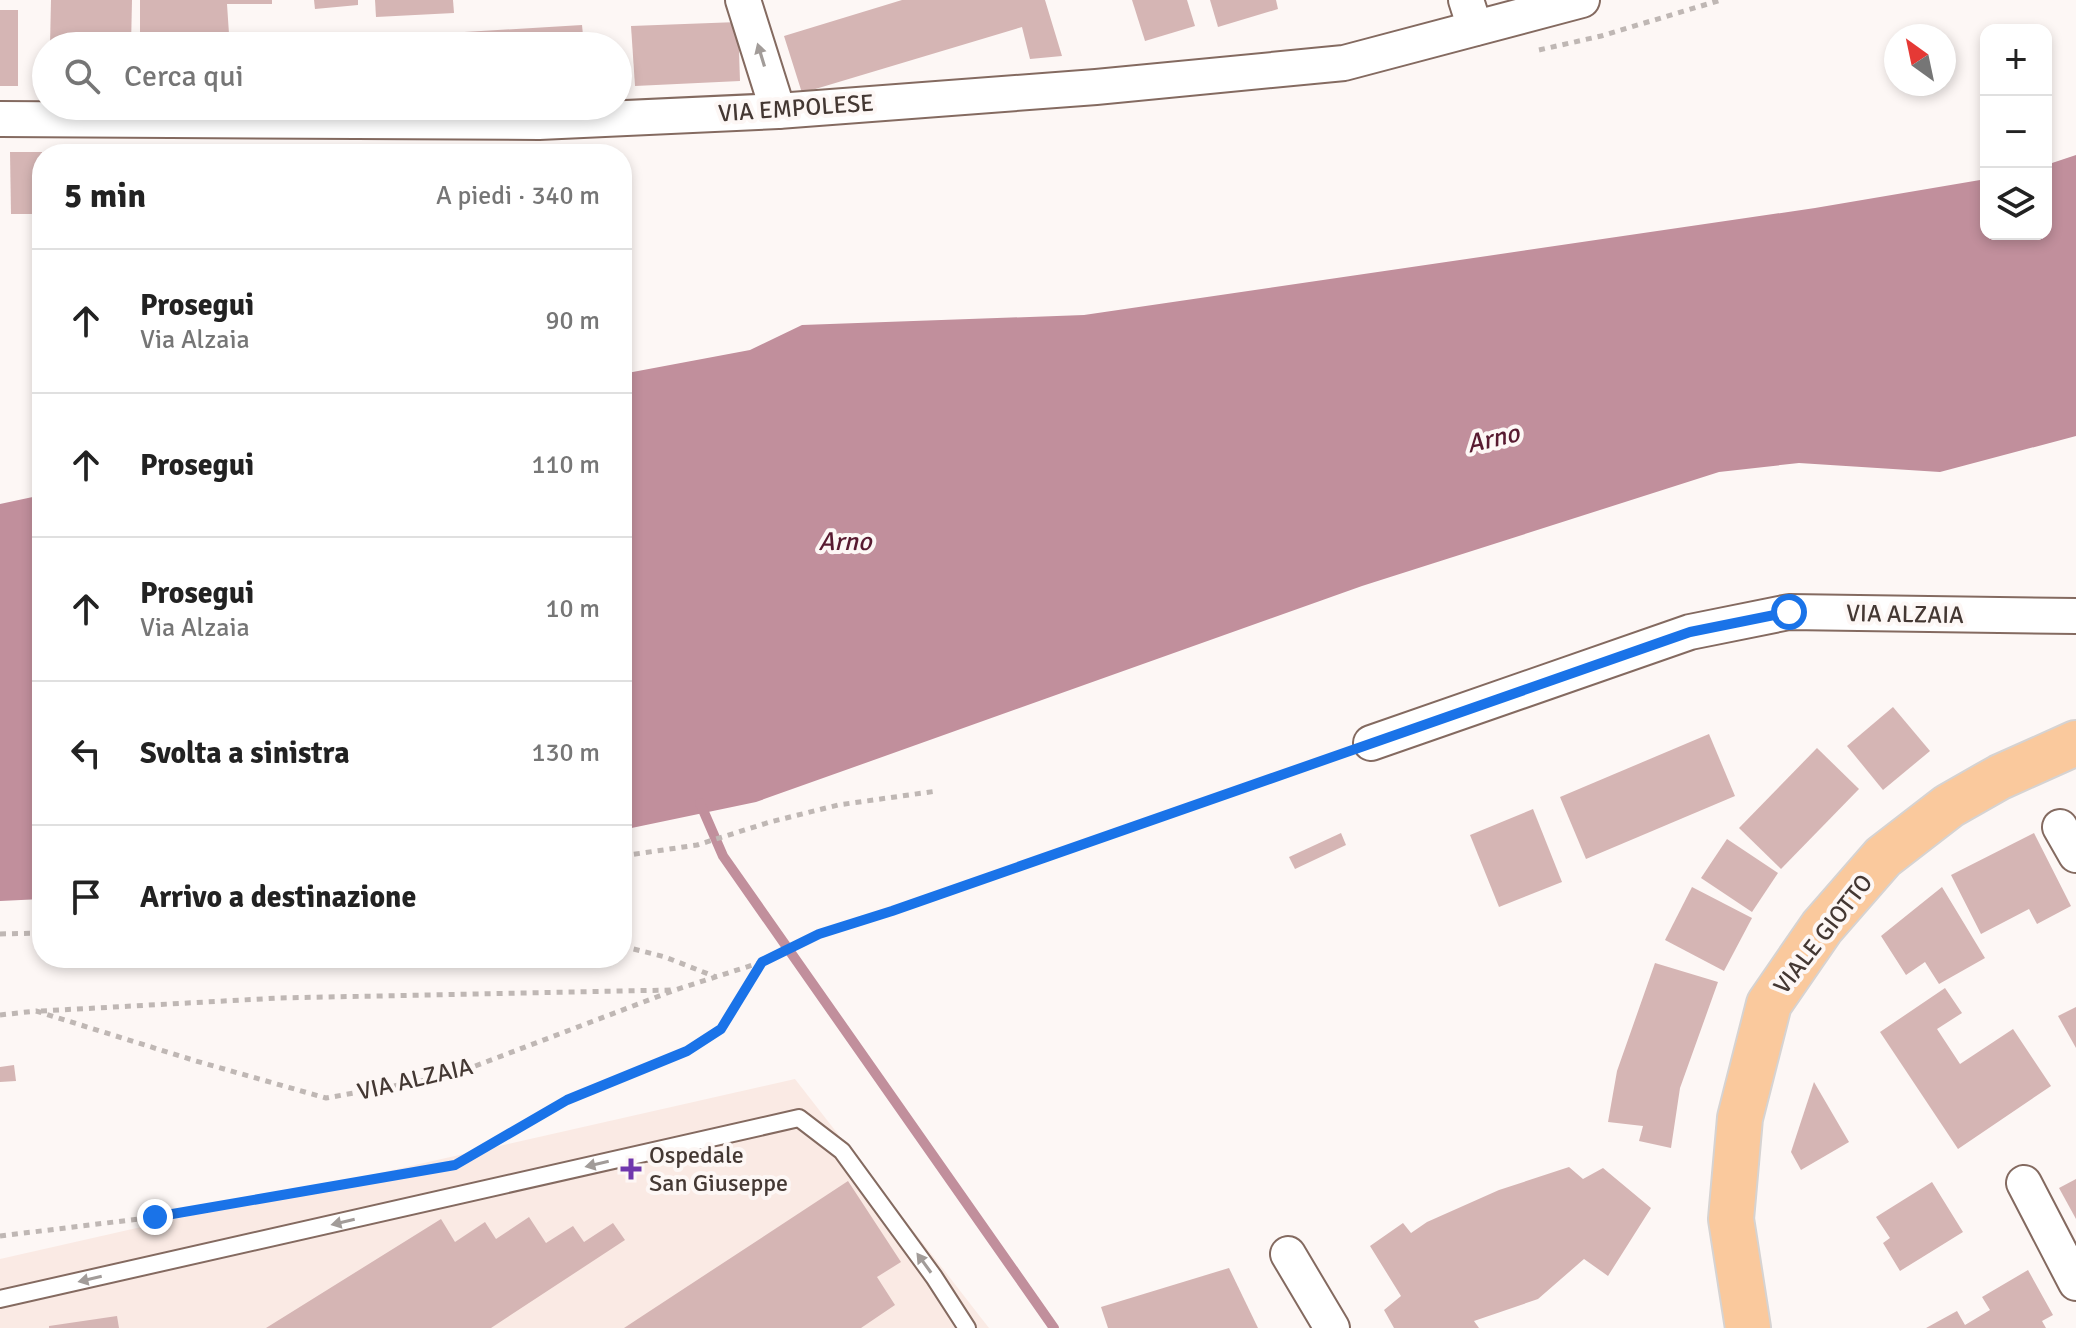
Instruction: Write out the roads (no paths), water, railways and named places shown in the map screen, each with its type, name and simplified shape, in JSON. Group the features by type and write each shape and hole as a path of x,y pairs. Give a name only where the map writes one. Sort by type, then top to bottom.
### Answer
{"main road":[{"name":"VIALE GIOTTO","path":"1748,1328 1731,1219 1740,1118 1769,1004 1822,927 1883,857 1949,806 2000,777 2076,743"}],"street":[{"path":"743,0 778,111"},
{"name":"VIA EMPOLESE","path":"632,118 778,111 1096,87 1344,63 1470,14 1582,0"},
{"name":"VIA EMPOLESE","path":"0,119 32,119"},
{"name":"VIA EMPOLESE","path":"180,120 582,120"},
{"name":"VIA ALZAIA","path":"1371,743 1690,632 1789,612 2076,616"},
{"path":"2024,1183 2076,1283"},
{"path":"1288,1254 1332,1328"}],"lane":[{"path":"0,1299 799,1118 842,1151 934,1277 967,1328"}],"water":[{"name":"Arno","path":"2076,155 2076,436 1940,472 1799,463 1719,472 1362,586 756,802 632,828 632,372 750,350 802,325 1084,315 1815,208 1980,180 1980,240 2052,240 2052,163"},
{"path":"32,497 32,899 0,901 0,504"}],"waterway":[{"path":"700,803 723,856 1054,1328"}],"place":[{"name":"Ospedale San Giuseppe","path":"631,1169"}]}
